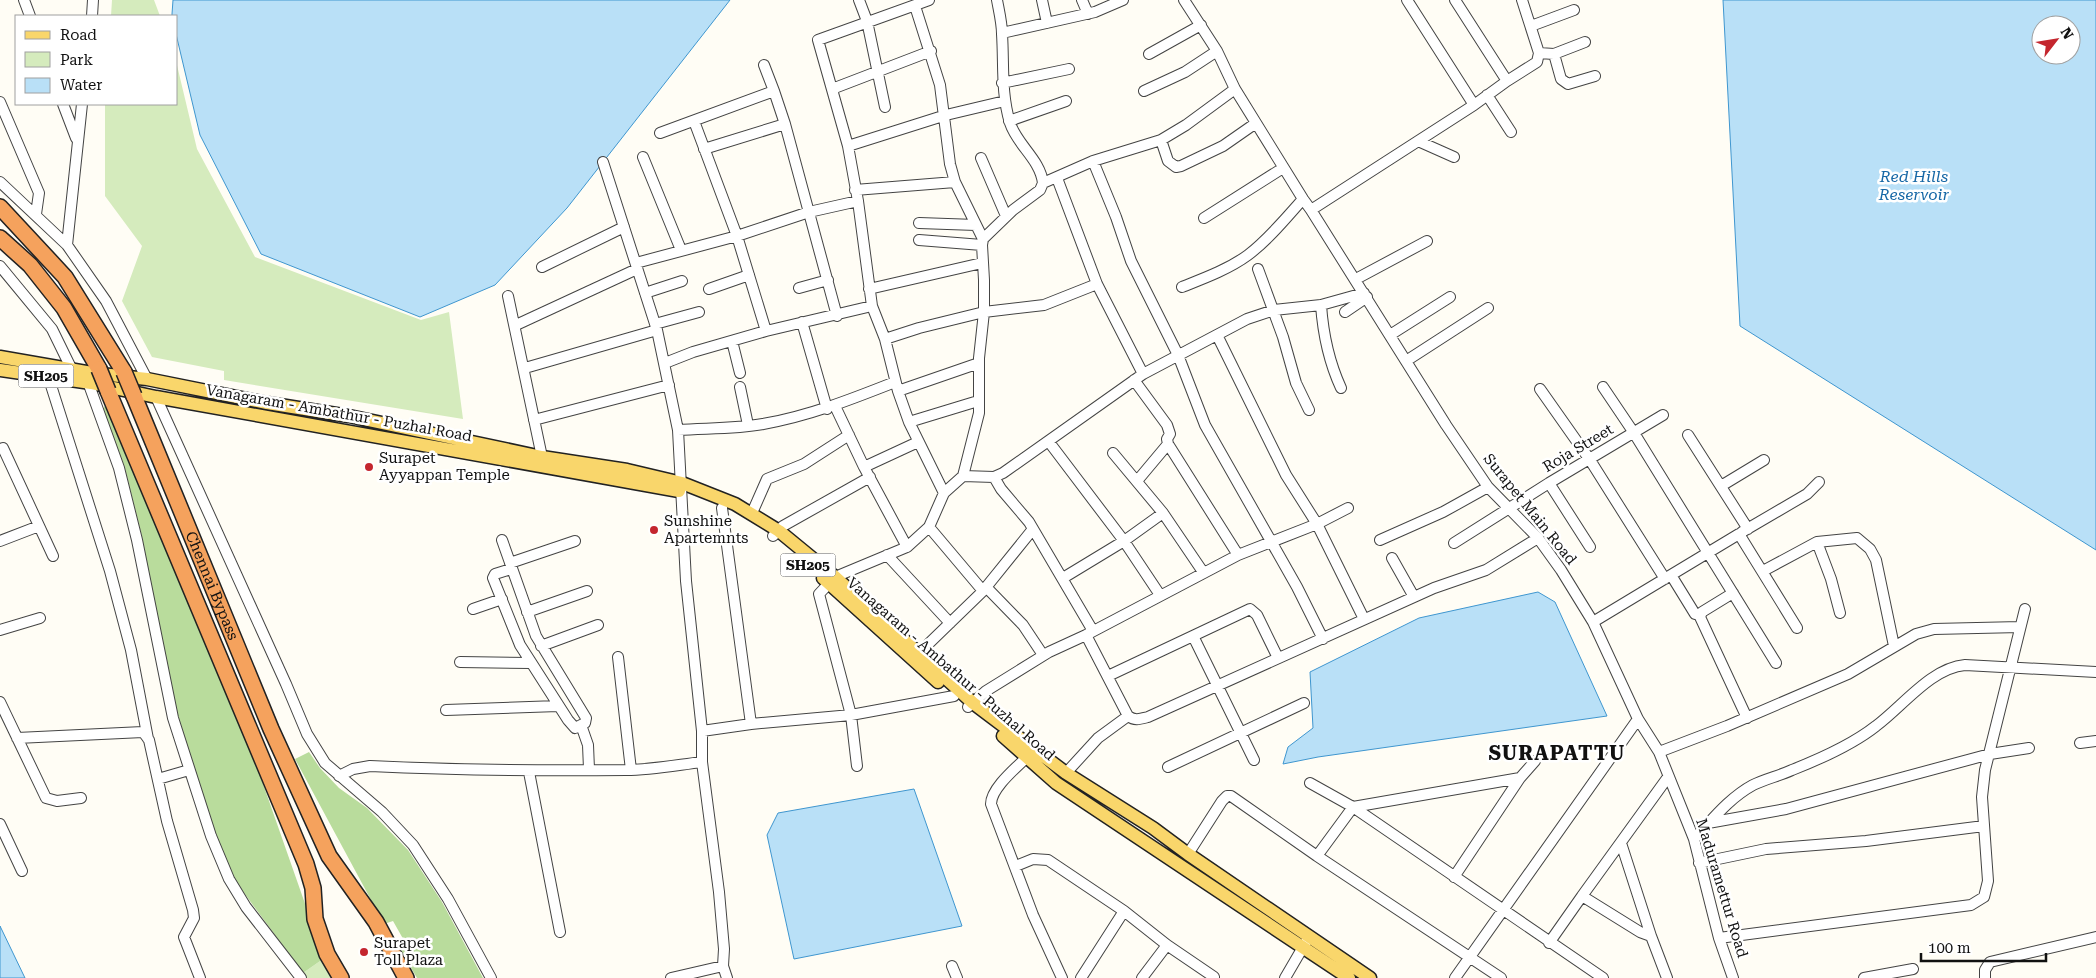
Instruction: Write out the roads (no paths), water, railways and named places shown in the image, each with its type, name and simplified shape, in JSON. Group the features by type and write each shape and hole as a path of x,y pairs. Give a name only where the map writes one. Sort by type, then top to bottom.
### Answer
{"highway":[{"name":"Chennai Bypass","path":"0,207 65,276 122,368 271,729 329,856 376,922 406,978"},
{"name":"Chennai Bypass","path":"0,238 30,265 64,308 99,369 306,864 313,888 315,919 327,954 341,978"},
{"path":"306,864 329,856"}],"main road":[{"path":"0,357 79,378 147,380 394,425 599,471"},
{"name":"Vanagaram - Ambathur - Puzhal Road","path":"0,370 79,378 156,397 391,439 599,471 682,487 775,533 831,580 954,696 970,705 1056,783 1306,942 1349,978"},
{"path":"391,439 394,425"},
{"path":"682,487 752,513 775,533"},
{"path":"831,580 919,653 970,705 1066,773 1153,828 1306,942 1370,978"}],"street":[{"path":"24,0 30,15"},
{"path":"92,15 93,0"},
{"path":"859,0 867,20 885,107"},
{"path":"929,0 867,20 818,40 848,146 858,201 872,306 885,339 897,386 909,422 944,493"},
{"path":"919,240 982,242 1006,216 1040,190 1043,183 1036,164 1013,131 1009,121 1002,83 1002,33 998,0"},
{"path":"1042,0 1047,24"},
{"path":"1082,0 1088,14"},
{"path":"1002,33 1088,14 1123,0"},
{"name":"Surapet Main Road","path":"1184,0 1217,51 1235,89 1303,199 1488,487 1538,538 1561,570 1593,622 1638,719 1659,752"},
{"path":"1407,0 1474,105"},
{"path":"1311,210 1537,62 1539,53 1522,0"},
{"path":"1460,2 1507,81"},
{"path":"857,766 851,715 819,594 831,580 907,547 929,527 944,493 963,476 979,413 979,363 984,312 982,242 976,225 955,182 940,85 931,51 915,6"},
{"path":"1531,26 1574,10"},
{"path":"1149,54 1201,25"},
{"path":"1539,53 1554,54 1585,42"},
{"path":"832,89 931,51"},
{"path":"1144,91 1185,72 1217,51"},
{"path":"1554,54 1561,79 1568,84 1595,76"},
{"path":"764,66 784,124 837,316"},
{"path":"1002,83 1069,69"},
{"path":"1043,183 1093,161 1161,140 1186,125 1235,89"},
{"path":"660,132 774,91"},
{"path":"1487,95 1511,132"},
{"path":"848,146 946,115 1005,101"},
{"path":"1009,121 1066,101"},
{"path":"0,102 39,192 36,214"},
{"path":"63,105 77,141"},
{"path":"67,245 82,105"},
{"path":"694,121 737,236 766,331"},
{"path":"1161,140 1170,163 1180,166 1207,155 1256,123"},
{"path":"704,149 784,124"},
{"path":"1418,141 1454,157"},
{"path":"643,157 681,250"},
{"path":"981,158 1006,216"},
{"path":"1093,161 1116,217 1131,261 1178,355 1205,424 1270,543 1297,587 1322,639"},
{"path":"603,162 656,327 678,430 686,582 702,731 702,762 719,892 724,949 723,966 727,978"},
{"path":"1204,218 1284,168"},
{"path":"1057,178 1097,284 1143,374"},
{"path":"0,182 67,245 106,300 147,380"},
{"path":"856,190 955,182"},
{"path":"1182,287 1210,276 1248,255 1268,237 1303,199"},
{"path":"516,325 637,266 681,250 737,236 809,212 858,201"},
{"path":"919,222 976,225"},
{"path":"542,267 624,227"},
{"path":"1356,279 1427,241"},
{"path":"869,289 982,263"},
{"path":"1,268 52,329 79,378 119,468 137,540 173,718 211,836 229,879 246,906 301,978"},
{"path":"1258,269 1274,310 1296,383 1309,410"},
{"path":"709,289 749,275"},
{"path":"799,288 828,280"},
{"path":"645,293 682,281"},
{"path":"885,339 919,328 984,312 1044,305 1097,284"},
{"path":"963,476 994,477 1003,473 1143,374 1247,319 1274,310 1320,305 1366,295"},
{"path":"1345,312 1366,295"},
{"path":"508,296 516,325 542,457"},
{"path":"1390,335 1450,297"},
{"path":"1320,305 1328,349 1341,388"},
{"path":"665,363 766,331 837,316 872,306"},
{"path":"1406,361 1488,308"},
{"path":"525,368 698,312"},
{"path":"802,322 831,408 849,435 907,547"},
{"path":"1217,335 1286,475 1317,524 1364,619"},
{"path":"732,341 740,374"},
{"path":"678,430 761,424 831,408 897,386 979,363"},
{"path":"48,376 110,571 131,650 148,740 167,821 193,910 194,918 184,937 200,978"},
{"path":"1134,380 1170,429 1168,444 1137,481"},
{"path":"534,420 669,385"},
{"path":"740,387 748,425"},
{"path":"1603,387 1634,433 1776,664"},
{"path":"1540,389 1695,614"},
{"path":"156,397 307,734 324,764 382,812 413,845 448,898 491,978"},
{"path":"909,422 978,401"},
{"name":"Roja Street","path":"1454,543 1549,483 1663,415"},
{"path":"752,513 767,479 804,464 849,435"},
{"path":"1688,435 1721,486 1763,571 1797,628"},
{"path":"864,467 918,442"},
{"path":"1049,442 1124,541 1160,595"},
{"path":"1168,444 1238,555"},
{"path":"1,446 53,556"},
{"path":"1113,453 1163,513 1203,572"},
{"path":"1721,486 1764,460"},
{"path":"775,533 822,503 870,477"},
{"path":"994,477 1000,489 1033,529 1063,578 1090,633 1108,676 1128,716 1132,719 1148,717 1434,588 1486,570 1538,538"},
{"path":"1593,622 1807,494 1819,482"},
{"path":"1549,483 1590,547"},
{"path":"1380,540 1443,512 1488,487"},
{"path":"722,508 751,724"},
{"path":"970,705 1009,675 1043,655 1090,633 1238,555 1317,524 1348,508"},
{"path":"1063,578 1124,541 1163,513"},
{"path":"0,541 39,526"},
{"path":"929,527 985,589 1023,626 1043,655"},
{"path":"919,653 985,589 1033,529"},
{"path":"1763,571 1817,542 1858,538 1870,549 1876,560 1894,646"},
{"path":"502,540 510,566 526,612 541,646 586,718 585,723 573,728 520,645 493,578 494,574 510,566 575,541"},
{"path":"1817,542 1831,579 1840,613"},
{"path":"888,555 950,623"},
{"path":"1392,558 1414,597"},
{"path":"526,612 587,591"},
{"path":"1733,593 1702,612 1700,616 1747,718"},
{"path":"473,609 502,599"},
{"path":"1719,938 1971,904 1979,901 1986,892 1988,882 1982,797 2009,667 2025,608"},
{"path":"1108,676 1252,609 1278,658"},
{"path":"0,630 40,618"},
{"path":"541,646 598,625"},
{"path":"1659,752 1747,718 1848,674 1916,634 1934,629 2020,627"},
{"path":"1193,636 1254,760"},
{"path":"618,657 631,770"},
{"path":"460,662 531,663"},
{"path":"1694,838 1724,806 1753,785 1793,770 1875,727 1936,675 1948,668 1965,664 2096,672"},
{"path":"702,731 751,724 851,715 954,696"},
{"path":"0,702 46,798 57,801 81,798"},
{"path":"1168,767 1304,703"},
{"path":"446,710 558,706"},
{"path":"1066,773 1098,738 1128,716"},
{"path":"1454,978 1638,719"},
{"path":"581,725 588,745 589,769"},
{"path":"17,738 134,731 143,732 148,740"},
{"path":"2080,743 2096,741"},
{"path":"1708,823 1786,809 1990,754 2029,748"},
{"name":"Maduramettur Road","path":"1659,752 1694,838 1719,938 1733,978"},
{"path":"1028,756 991,797 994,814 1016,866 1033,915 1062,978"},
{"path":"1454,877 1520,778 1535,761"},
{"path":"339,776 353,769 370,766 529,772 589,769 631,770 702,762"},
{"path":"158,779 189,770"},
{"path":"529,772 560,932"},
{"path":"1317,856 1354,807 1520,778"},
{"path":"1549,943 1668,778"},
{"path":"1310,783 1354,807 1602,978"},
{"path":"1188,854 1222,801 1227,796 1231,796 1317,856 1501,978"},
{"path":"0,824 22,871"},
{"path":"1699,863 1766,849 1866,842 1984,826"},
{"path":"1621,843 1651,936 1667,978"},
{"path":"1016,866 1033,859 1048,860 1124,911 1167,945 1215,978"},
{"path":"1582,896 1640,932 1651,936"},
{"path":"1081,978 1124,911"},
{"path":"1985,978 1985,970 1990,962 2096,937"},
{"path":"1285,978 1306,942"},
{"path":"1142,978 1167,945"},
{"path":"671,978 723,966"},
{"path":"952,966 957,978"},
{"path":"1864,978 1913,969"}],"water":[{"path":"173,0 730,0 567,208 495,285 420,317 261,254 200,135 178,42 178,15 172,15"},
{"name":"Red Hills Reservoir","path":"1723,0 2096,0 2096,550 1740,326"},
{"path":"1538,592 1555,602 1607,716 1318,757 1283,764 1288,747 1313,728 1310,672 1419,618"},
{"path":"914,789 962,926 794,959 767,835 778,813"},
{"path":"0,926 25,978 0,978"}],"place":[{"name":"Surapet Ayyappan Temple","path":"369,467"},
{"name":"Sunshine Apartemnts","path":"654,530"},
{"name":"Surapet Toll Plaza","path":"364,952"}],"district":[{"name":"SURAPATTU","path":"1557,753"}]}
